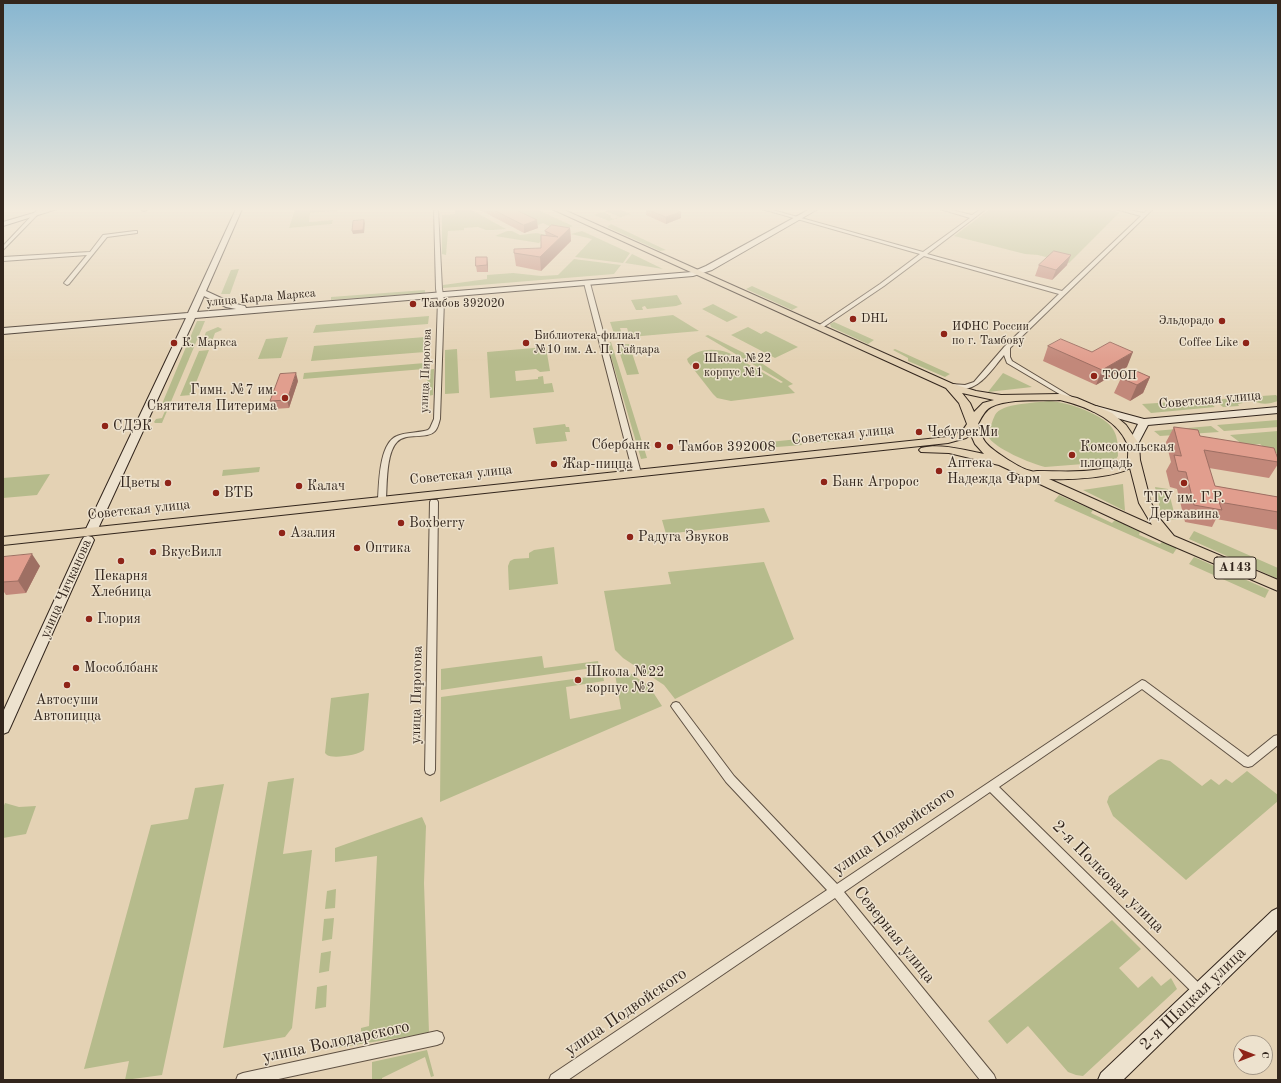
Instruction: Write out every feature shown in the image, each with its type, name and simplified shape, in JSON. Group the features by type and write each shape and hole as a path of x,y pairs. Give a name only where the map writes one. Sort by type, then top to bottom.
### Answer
{"main road":[{"name":"улица Чичканова","path":"3,728 216,260"},
{"path":"668,260 949,386 986,396 1016,398 1046,396 1073,400 1096,409 1108,415 1122,427 1133,444 1134,460 1124,466 1109,470 1065,475 1038,475 1023,471"},
{"name":"улица Карла Маркса","path":"3,331 440,296 698,273 723,260"},
{"path":"202,292 229,305 251,311"},
{"path":"949,386 967,407 972,425 980,443 987,451 1004,462 1171,540"},
{"name":"Советская улица","path":"3,541 90,535 382,500 638,476 923,443 962,436 968,432 979,413 987,406 1016,398"},
{"path":"1096,409 1144,422 1133,444"},
{"name":"Советская улица","path":"1144,422 1278,410"},
{"path":"3,549 90,535 434,502 638,476 930,450 949,450 1004,462"},
{"name":"А143","path":"1134,460 1145,503 1155,520 1171,540 1278,586"},
{"name":"2-я Шацкая улица","path":"1108,1080 1278,918"}],"street":[{"path":"67,283 85,260"},
{"name":"улица Пирогова","path":"382,500 387,459 393,440 400,436 428,432 432,430 435,424 440,296 438,260"},
{"path":"820,327 870,294 915,260"},
{"path":"947,260 1062,293"},
{"path":"949,386 966,387 976,383 1007,347 1098,260"},
{"path":"587,283 638,476"},
{"path":"1007,347 1007,357 1009,362 1073,400"},
{"name":"улица Пирогова","path":"430,770 434,502"},
{"name":"улица Подвойского","path":"556,1080 1142,684 1248,763 1278,739"},
{"name":"Северная улица","path":"676,706 730,779 836,891 989,1080"},
{"name":"2-я Полковая улица","path":"991,786 1200,992"},
{"name":"улица Володарского","path":"242,1080 437,1038"}],"green space":[{"path":"573,260 621,265 614,274 443,288 443,285 487,279 487,275 513,273 541,276 558,275"},
{"path":"595,260 625,260 623,263"},
{"path":"628,260 643,260 663,269 625,263"},
{"path":"1056,260 1072,260 1069,263"},
{"path":"239,269 230,294 221,294 231,270"},
{"path":"752,286 798,307 792,310 746,289"},
{"path":"425,290 425,293 331,300 331,297"},
{"path":"677,295 682,304 647,309 645,306 642,307 643,310 636,310 631,300"},
{"path":"713,304 738,317 727,322 702,309"},
{"path":"673,315 699,331 630,337 627,328 620,328 623,338 616,339 610,322"},
{"path":"429,316 428,324 313,333 316,325"},
{"path":"197,321 205,321 162,423 155,423 154,422 156,419 162,418 165,411 159,411"},
{"path":"834,322 874,340 868,344 831,327 830,324"},
{"path":"218,327 222,330 215,333 210,347 200,348 206,332"},
{"path":"748,327 761,334 766,331 798,347 775,358 731,335"},
{"path":"708,335 754,358 793,384 788,386 795,393 731,401 717,398 688,362 687,359 691,355 707,350 718,350 729,353 781,383 783,382 705,336"},
{"path":"288,337 281,358 258,359 266,339"},
{"path":"425,337 425,352 311,361 314,346"},
{"path":"611,342 647,458 641,459 607,343"},
{"path":"629,344 639,374 627,375 617,345"},
{"path":"546,347 550,371 540,372 536,369 515,371 516,381 538,379 538,377 543,376 544,384 552,383 554,392 490,398 487,352"},
{"path":"457,349 459,393 445,394 445,350"},
{"path":"895,349 950,374 945,377 908,361 908,358 893,350"},
{"path":"209,350 191,395 180,396 199,351"},
{"path":"425,363 424,369 303,379 304,373"},
{"path":"434,369 433,395 428,396 427,370"},
{"path":"1003,373 1032,387 988,392"},
{"path":"1276,395 1278,397 1278,401 1266,404 1255,402 1247,397"},
{"path":"1236,398 1243,403 1238,404 1239,406 1223,407 1214,400"},
{"path":"1206,400 1215,407 1151,413 1142,404"},
{"path":"1049,401 1075,406 1095,414 1110,425 1117,440 1118,456 1116,459 1109,462 1045,467 1031,463 991,441 988,436 994,417 999,411 1011,406"},
{"path":"1278,420 1278,427 1224,431 1217,425"},
{"path":"565,424 566,427 569,427 570,432 565,432 567,441 536,444 533,428"},
{"path":"1211,426 1219,432 1160,436 1154,431"},
{"path":"1278,431 1278,453 1271,454 1260,444 1245,446 1230,435"},
{"path":"843,435 846,440 814,443 811,438"},
{"path":"799,439 802,445 752,449 749,444"},
{"path":"260,467 259,472 222,476 223,470"},
{"path":"50,474 37,495 3,498 3,478"},
{"path":"1123,484 1125,511 1083,490"},
{"path":"1155,487 1168,489 1176,520 1162,518"},
{"path":"1059,495 1093,510 1091,513 1112,523 1115,520 1140,532 1139,535 1160,544 1162,542 1177,548 1173,554 1054,501"},
{"path":"764,508 770,522 666,534 662,520"},
{"path":"1194,531 1278,568 1278,579 1189,539"},
{"path":"554,547 558,584 509,590 508,566 510,561 514,559 529,558 529,553 534,550"},
{"path":"1194,557 1269,590 1265,598 1189,564"},
{"path":"764,562 794,639 675,699 664,685 623,658 615,650 604,591 671,584 668,572"},
{"path":"542,656 544,668 598,661 599,667 441,690 441,669"},
{"path":"630,673 649,686 662,706 440,802 441,697 603,675 604,681 566,687 570,719 621,709 615,674"},
{"path":"369,693 364,750 346,756 335,757 327,755 325,753 331,698"},
{"path":"1161,759 1170,761 1202,786 1211,779 1219,785 1226,779 1232,783 1247,771 1278,795 1278,801 1186,880 1113,816 1107,802 1109,796"},
{"path":"294,778 283,854 312,850 292,1028 285,1037 223,1048 268,782"},
{"path":"224,784 162,1075 125,1080 129,1061 84,1069 151,825 188,819 195,788"},
{"path":"5,803 19,807 36,806 26,834 3,838 3,808"},
{"path":"422,817 426,826 424,883 429,1033 336,1048 337,1038 361,1033 361,1028 369,1026 377,856 335,862 335,848"},
{"path":"336,889 335,908 325,909 327,891"},
{"path":"334,918 332,939 322,941 324,919"},
{"path":"1112,920 1141,949 1119,968 1138,988 1152,976 1161,986 1171,978 1177,989 1083,1076 1068,1072 1028,1026 1007,1044 988,1021"},
{"path":"331,951 329,971 319,973 321,953"},
{"path":"327,985 326,1007 315,1009 317,987"},
{"path":"427,1050 434,1076 431,1077 425,1057 382,1078 382,1080 372,1080 372,1062"}],"building":[{"path":"476,260 487,260 487,265 476,266"},
{"path":"1045,260 1066,260 1056,270 1039,265"},
{"path":"1061,339 1092,352 1110,342 1133,352 1102,370 1048,346"},
{"path":"1134,370 1150,377 1137,385 1121,378"},
{"path":"296,373 287,400 270,401 280,374"},
{"path":"1174,427 1198,430 1200,436 1274,448 1278,462 1204,450 1215,486 1278,497 1278,512 1219,502 1222,510 1194,505 1186,472 1178,471 1174,455 1181,456"},
{"path":"32,554 18,581 3,582 3,557"}],"place":[{"name":"Тамбов 392020","path":"413,304"},
{"name":"DHL","path":"853,319"},
{"name":"Эльдорадо","path":"1222,321"},
{"name":"ИФНС России по г. Тамбову","path":"944,334"},
{"name":"К. Маркса","path":"174,343"},
{"name":"Библиотека-филиал №10 им. А. П. Гайдара","path":"526,343"},
{"name":"Coffee Like","path":"1246,343"},
{"name":"Школа №22 корпус №1","path":"696,366"},
{"name":"ТООП","path":"1094,376"},
{"name":"Гимн. №7 им. Святителя Питерима","path":"285,398"},
{"name":"СДЭК","path":"105,426"},
{"name":"ЧебурекМи","path":"919,432"},
{"name":"Сбербанк","path":"658,445"},
{"name":"Тамбов 392008","path":"670,447"},
{"name":"Комсомольская площадь","path":"1072,455"},
{"name":"Жар-пицца","path":"554,464"},
{"name":"Аптека Надежда Фарм","path":"939,471"},
{"name":"Банк Агророс","path":"824,482"},
{"name":"Цветы","path":"168,483"},
{"name":"ТГУ им. Г.Р. Державина","path":"1184,483"},
{"name":"Калач","path":"299,486"},
{"name":"ВТБ","path":"216,493"},
{"name":"Boxberry","path":"401,523"},
{"name":"Азалия","path":"282,533"},
{"name":"Радуга Звуков","path":"630,537"},
{"name":"Оптика","path":"357,548"},
{"name":"ВкусВилл","path":"153,552"},
{"name":"Пекарня Хлебница","path":"121,561"},
{"name":"Глория","path":"89,619"},
{"name":"Мособлбанк","path":"76,668"},
{"name":"Школа №22 корпус №2","path":"578,680"},
{"name":"Автосуши Автопицца","path":"67,685"}]}
